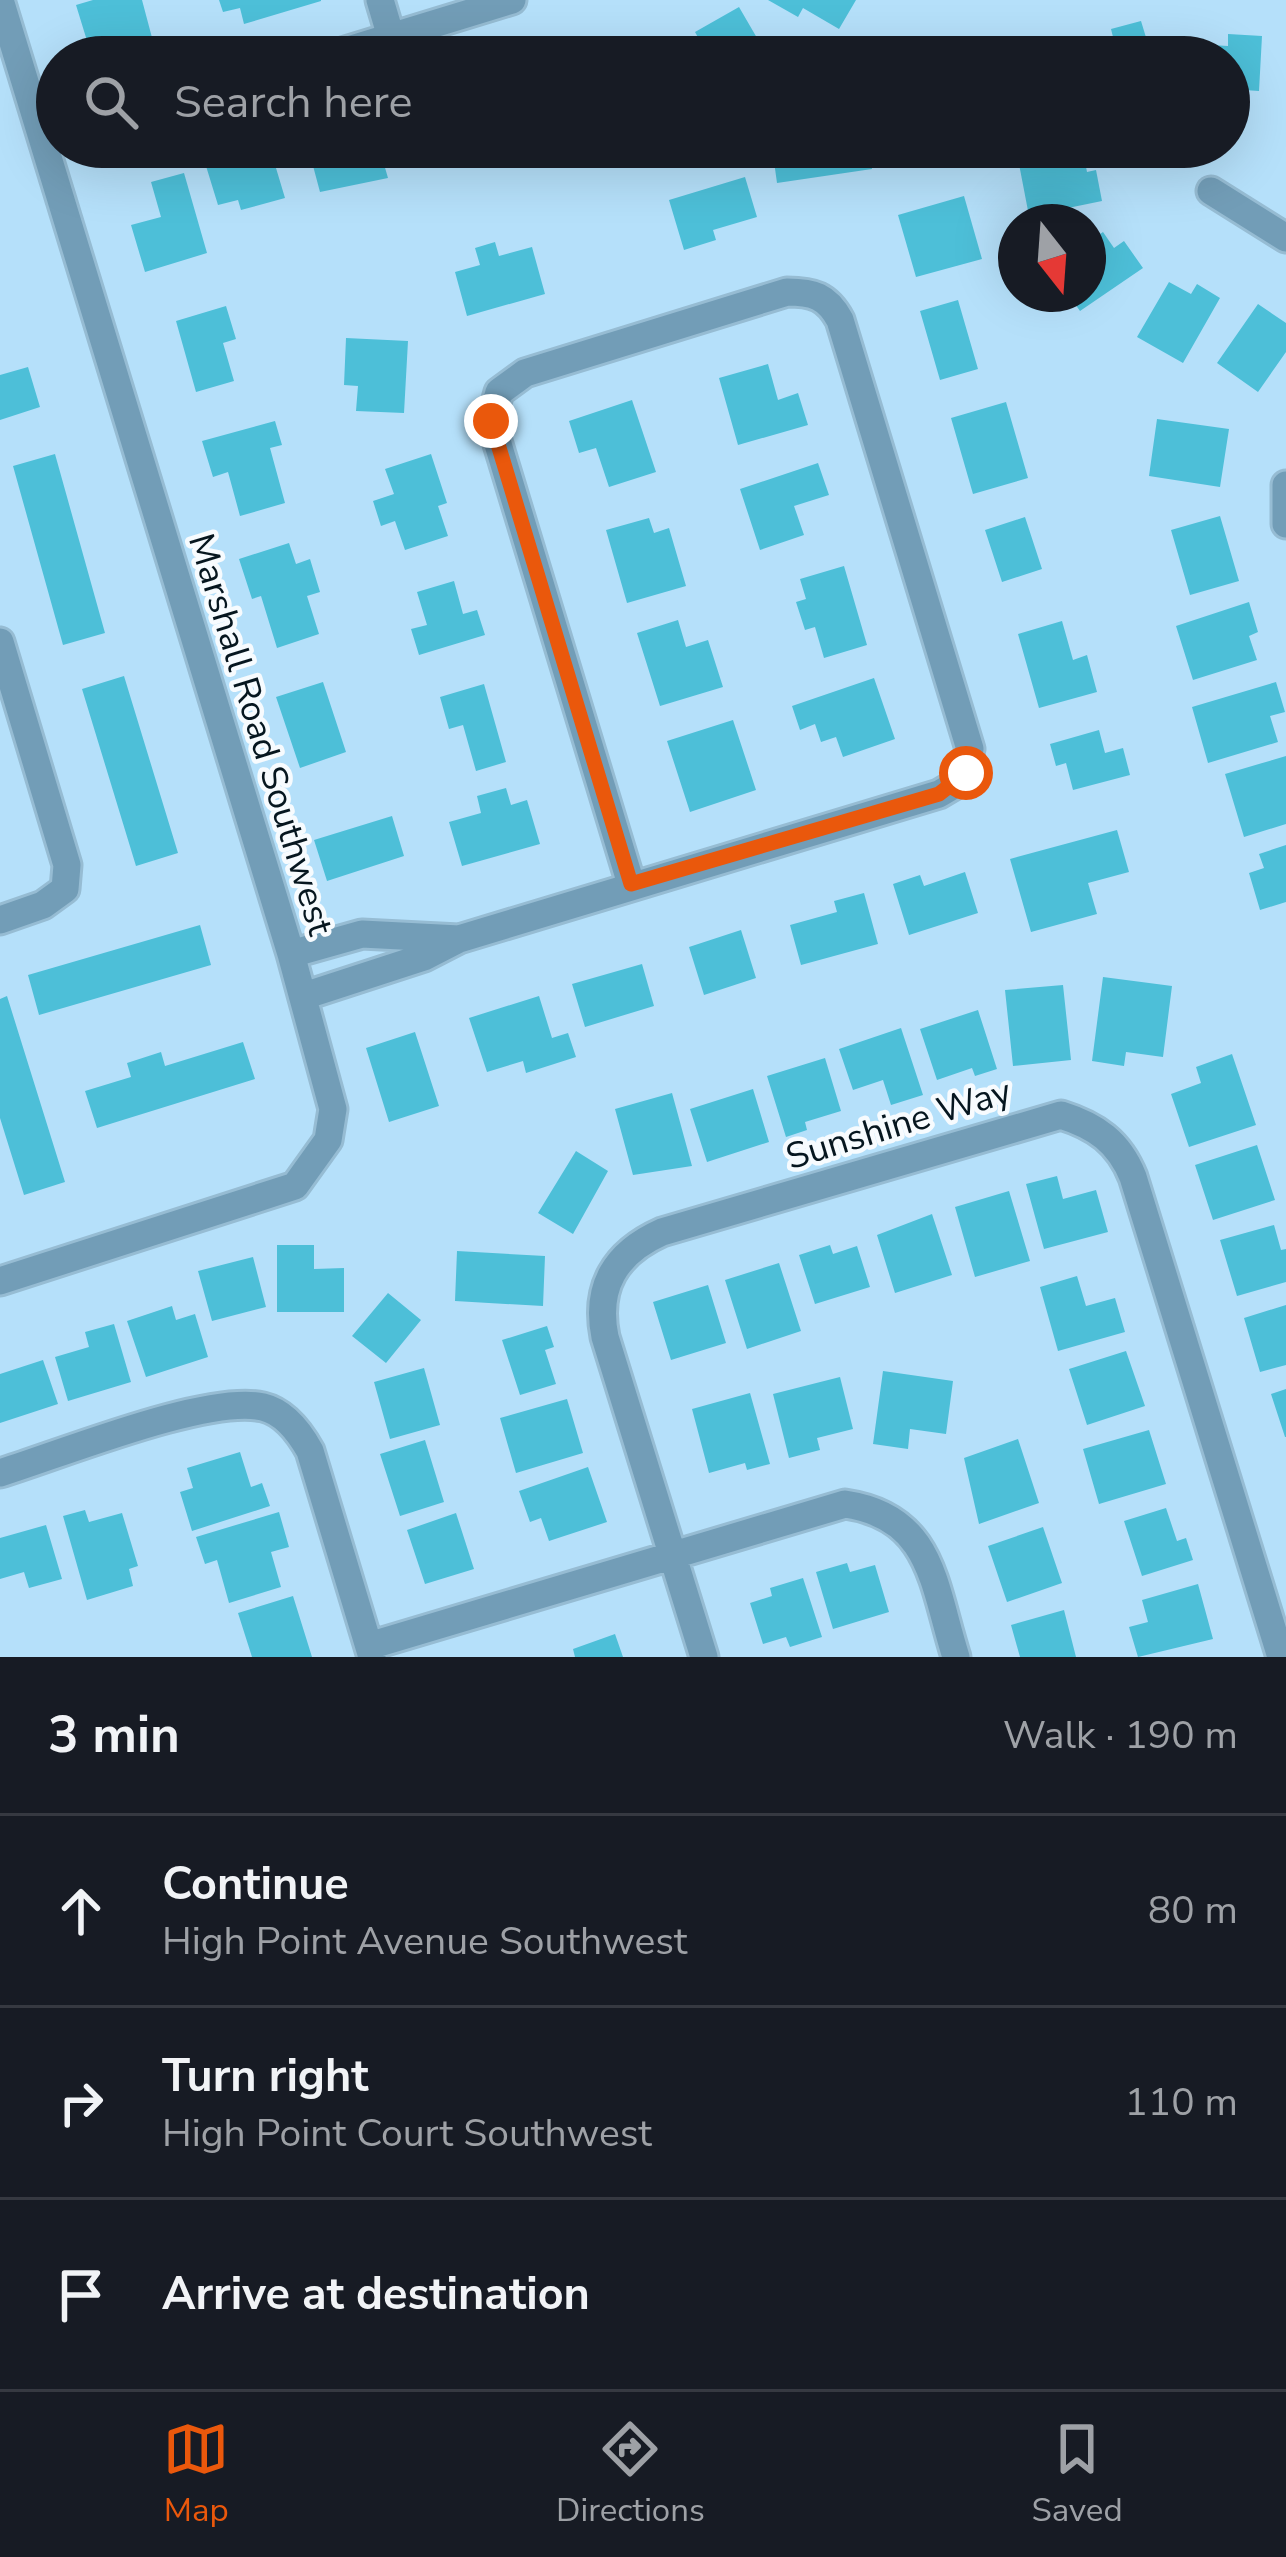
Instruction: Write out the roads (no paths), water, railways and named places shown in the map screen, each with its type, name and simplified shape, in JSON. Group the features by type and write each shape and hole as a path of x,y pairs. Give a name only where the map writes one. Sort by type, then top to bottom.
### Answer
{"street":[{"name":"Marshall Road Southwest","path":"1,0 36,99"},
{"path":"380,0 391,36"},
{"path":"394,36 512,0"},
{"name":"Marshall Road Southwest","path":"0,1281 295,1186 328,1140 333,1109 304,996 59,168"},
{"path":"1211,190 1286,238"},
{"path":"304,996 424,957 459,939 939,794 961,781 970,749 832,305 811,292 787,292 525,373 499,392 491,421 631,884"},
{"path":"1286,485 1286,524"},
{"path":"0,642 67,865 64,890 44,905 0,920"},
{"path":"291,954 362,934 459,939"},
{"name":"Sunshine Way","path":"704,1657 601,1317 601,1290 614,1266 662,1232 1061,1115 1107,1137 1124,1155 1133,1177 1281,1657"},
{"path":"0,1473 218,1406 267,1407 300,1433 310,1451 370,1651 822,1507 870,1508 897,1520 923,1551 956,1657"}]}
